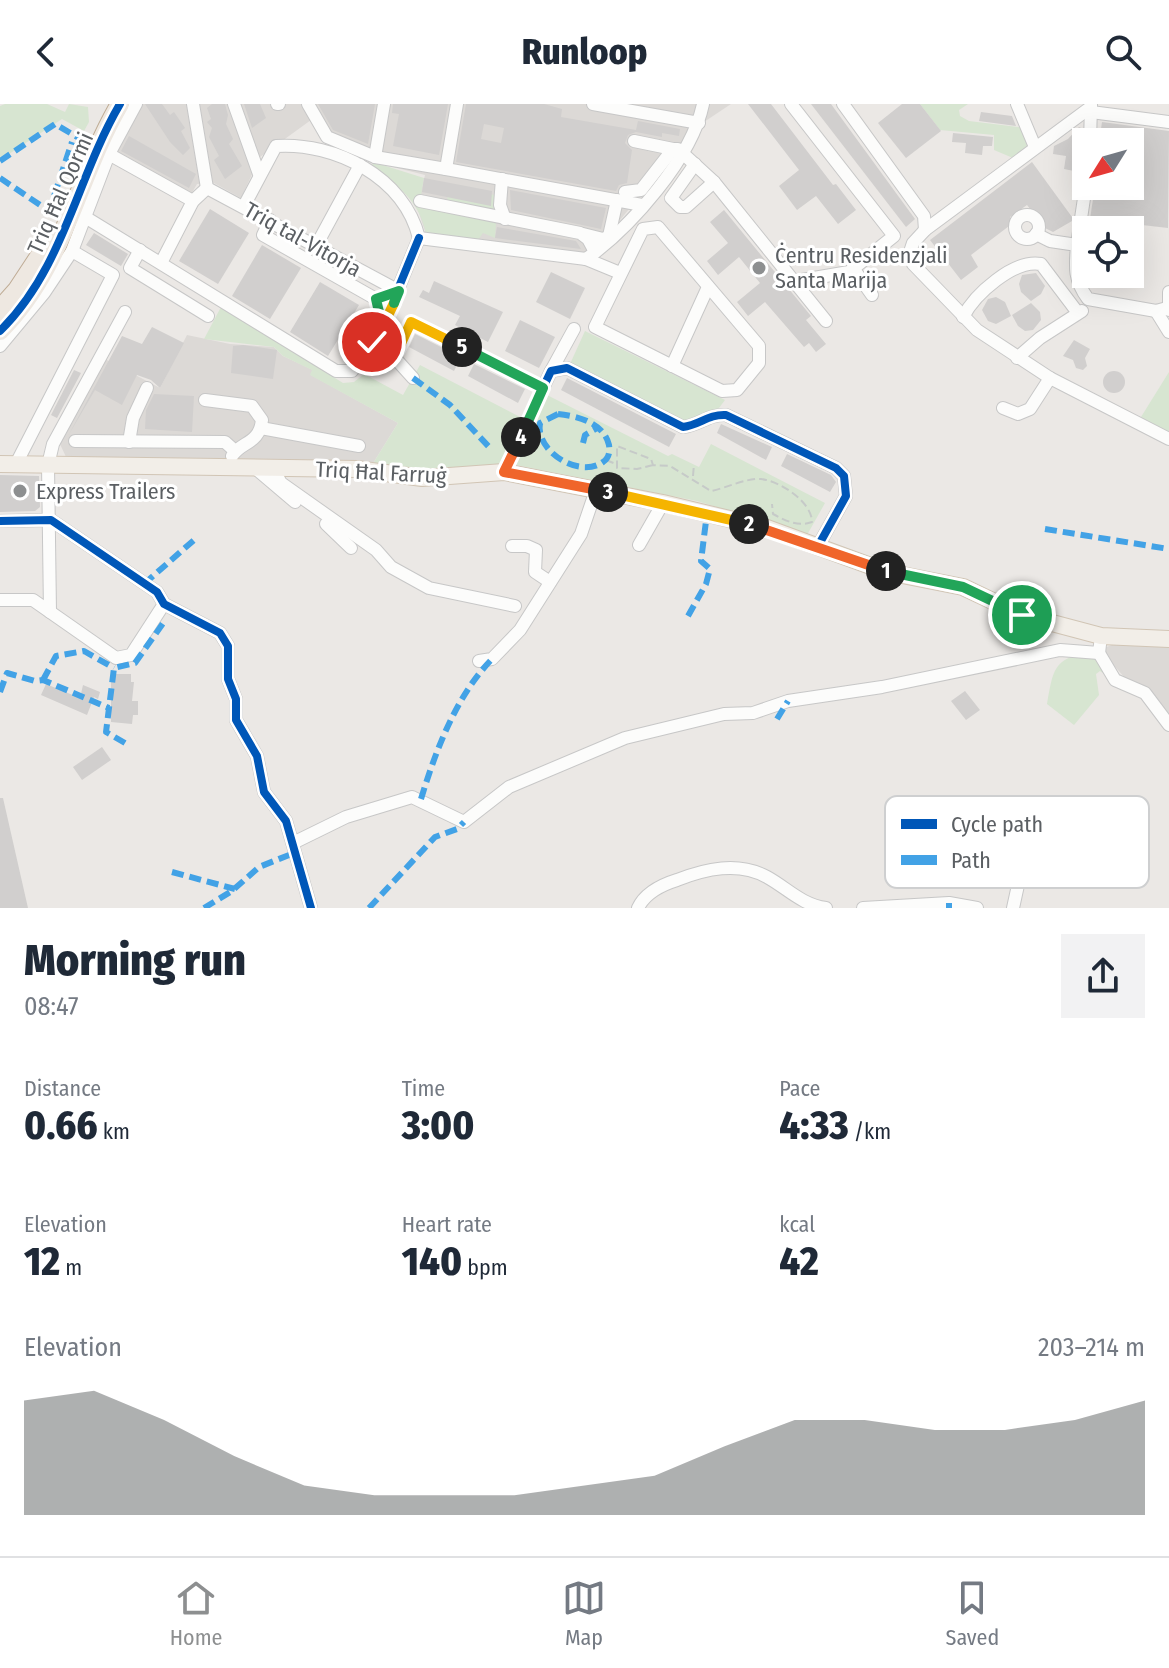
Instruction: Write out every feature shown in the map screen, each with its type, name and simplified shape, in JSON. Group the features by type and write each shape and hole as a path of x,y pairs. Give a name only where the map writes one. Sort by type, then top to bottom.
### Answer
{"highway":[{"name":"Triq Ħal Qormi","path":"0,309 17,290 46,246 109,104"},
{"name":"Triq Ħal Qormi","path":"0,331 36,288 61,242 104,151 120,104"}],"main road":[{"name":"Triq Ħal Farruġ","path":"8,464 233,459 255,468 357,469 422,478 504,472 663,503 767,528 887,572 963,587 1022,615 1100,645 1169,639"}],"street":[{"name":"Triq Ħal Qormi","path":"0,346 44,293 72,251 104,151 136,104"},
{"path":"161,263 193,201 207,188 193,104"},
{"path":"234,104 259,174"},
{"path":"308,104 327,137 375,157 621,196 642,205"},
{"path":"375,157 384,104"},
{"path":"446,169 457,104"},
{"path":"590,256 608,243 642,205 699,123 703,104"},
{"path":"791,104 894,236 853,268 796,281"},
{"path":"843,104 924,216 925,230"},
{"path":"1017,104 1035,147"},
{"path":"599,108 699,123"},
{"path":"1090,128 1091,108"},
{"path":"1169,122 1091,108 925,230 913,243 910,252 913,264 963,317 1017,358 1169,439"},
{"path":"633,143 678,151 695,164 714,182 826,321"},
{"path":"244,206 276,146 302,145 360,165 400,195 414,215 419,238 382,328 384,342 398,350"},
{"path":"104,151 193,201"},
{"path":"621,196 641,190 678,151"},
{"path":"695,164 671,198 674,203 686,207 714,182"},
{"path":"316,246 360,165"},
{"path":"502,179 500,205 505,219"},
{"name":"Triq tal-Vitorja","path":"207,188 399,291"},
{"path":"420,201 603,239 609,236 621,196"},
{"path":"85,217 336,371 352,371 372,342 379,312 376,299 263,235 270,220"},
{"path":"658,227 759,346 759,363 737,390 722,391 595,327 620,273 643,229 658,227"},
{"path":"580,233 588,239 590,256"},
{"path":"1036,234 1050,241 1072,244"},
{"path":"419,238 590,256 620,273"},
{"path":"140,250 130,268 208,316"},
{"path":"8,464 113,275 72,251"},
{"path":"963,317 971,302 1018,266 1031,262 1041,264 1078,313"},
{"path":"853,268 872,295"},
{"path":"672,366 708,287"},
{"path":"1079,288 1088,299 1100,303 1164,310"},
{"path":"376,299 399,291"},
{"path":"1169,292 1164,310 1169,332"},
{"path":"1017,358 1078,313 1100,303"},
{"path":"50,612 48,465 53,444 125,312"},
{"path":"413,378 394,357 411,322 543,388"},
{"path":"504,472 574,329"},
{"path":"551,371 567,368 683,427 712,415 726,415 836,468 844,476 846,496 817,548"},
{"path":"1003,408 1018,414 1030,409 1050,378"},
{"path":"129,442 133,418 147,388"},
{"path":"75,441 225,442 233,459 251,443 261,428 262,420 252,406 205,400"},
{"path":"261,428 359,446"},
{"path":"255,468 282,493 341,536 351,548"},
{"path":"273,468 281,483 376,550 391,567 429,588 515,606"},
{"path":"479,661 492,659 520,630 581,534 596,490"},
{"path":"639,545 663,503"},
{"path":"0,521 51,520 157,592 164,604 220,633 228,646 228,679 236,699 236,720 257,756 264,792 286,821 311,908"},
{"path":"512,546 527,546 536,550 535,572 550,582"},
{"path":"0,600 33,600 116,658 131,655 164,604"},
{"path":"293,843 338,820 381,804 412,797 464,822 509,787 625,738 724,714 753,713 788,701 882,687 1060,650 1100,645 1115,680 1145,693 1169,725"},
{"path":"638,908 643,898 659,888 716,868 747,869 765,876 813,906 826,908"},
{"path":"1013,908 1017,888"},
{"path":"863,908 949,903 977,908"}],"path":[{"path":"617,465 617,446 651,459 653,465"},
{"path":"606,460 617,465 617,468 670,466 687,477 693,477 711,491 760,479 776,484 802,501 809,510 812,522 803,526 779,517 773,514 772,504"},
{"path":"693,477 694,464"}],"shaded area":[{"path":"133,104 731,104 695,128 590,257 426,234 417,207 425,175 373,162 311,120 260,157 241,198 214,183 197,184 190,196 113,154"},
{"name":"Express Trailers","path":"187,335 230,344 274,347 283,356 313,370 311,375 398,423 372,465 67,459 59,442 105,359 160,388"},
{"path":"1122,641 1169,645 1169,718 1145,686 1127,680 1109,660 1104,648"}],"green space":[{"path":"47,104 65,112 69,104 88,107 89,122 84,131 62,119 0,160 0,106"},
{"path":"920,104 968,104 959,110 960,116 969,121 1019,127 1026,137 1027,147 1013,158 994,150 994,135 940,130"},
{"path":"373,162 424,178 421,195 447,200 450,184 498,196 495,238 483,233 478,240 426,234 413,203 372,166"},
{"path":"221,307 343,383 354,382 364,374 403,395 420,365 524,419 502,463 437,471 372,465 398,423 310,375 312,370 283,356 274,347 204,339"},
{"path":"585,331 725,400 719,408 684,423 570,364"},
{"path":"1169,372 1169,433 1141,417"},
{"path":"545,394 668,456 672,454 699,467 711,444 825,503 807,535 697,501 511,464"},
{"path":"1090,653 1103,664 1106,675 1100,671 1096,674 1099,695 1074,725 1047,704 1053,674 1069,658"}],"building":[{"path":"145,104 162,104 170,115 174,112 185,128 181,131 190,148 183,155 170,142"},
{"path":"212,104 225,104 228,115 226,124 233,139 229,144 242,166 225,179 214,160 219,156 209,137 212,128 207,122 211,119 207,108"},
{"path":"244,104 260,104 266,118 252,128"},
{"path":"318,104 375,104 368,144 333,130"},
{"path":"393,104 448,104 439,155 393,146 399,114 392,113"},
{"path":"466,104 544,104 562,109 561,117 636,130 638,121 680,129 679,136 662,133 662,137 636,132 628,135 625,143 632,150 627,183 619,185 616,191 456,162","holes":["484,124 504,128 501,143 481,139"]},
{"path":"748,104 771,104 856,210 838,224 816,196 797,210 779,186 799,170"},
{"path":"811,104 831,104 915,219 906,227"},
{"path":"902,104 920,104 941,131 906,158 878,123"},
{"path":"981,112 1012,116 1016,126 979,121"},
{"path":"1102,122 1169,131 1168,228 1144,225 1144,216 1090,216 1093,200 1144,200 1144,128 1101,128"},
{"path":"953,133 993,137 992,146 983,146 982,155 965,153 966,143 952,142"},
{"path":"1072,135 1072,171 1064,169 1066,156 1053,154 1054,146"},
{"path":"129,136 196,174 189,188 121,151"},
{"path":"1032,162 1072,217 1072,221 1053,232 1045,228 1027,205 1010,217 1013,223 971,255 978,267 961,280 930,240"},
{"path":"424,178 492,191 491,206 422,192"},
{"path":"510,190 606,208 601,229 511,210"},
{"path":"210,209 249,233 218,284 179,261"},
{"name":"Ċentru Residenzjali Santa Marija","path":"724,210 811,316 806,320 826,344 816,352 809,343 804,347 765,302 748,316 737,302 760,283 739,257 718,275 707,261 728,243 710,222"},
{"path":"497,227 576,241 581,249 495,238"},
{"path":"94,233 128,254 121,266 86,245"},
{"path":"262,245 301,268 270,319 232,296"},
{"path":"551,272 585,288 570,319 536,302"},
{"path":"1036,273 1045,286 1041,294 1031,301 1021,292 1019,284 1022,275"},
{"path":"434,281 503,312 488,342 455,325 460,316 419,297 423,290 429,293"},
{"path":"320,282 359,305 328,356 290,332"},
{"path":"996,297 1005,302 1011,316 996,324 988,321 982,310 988,299"},
{"path":"1031,303 1040,312 1041,320 1033,330 1025,331 1012,315"},
{"path":"520,320 555,337 539,368 505,351"},
{"path":"152,327 184,343 160,388 151,380 137,375 122,405 95,390 68,436 122,336 142,344"},
{"path":"415,334 461,357 454,371 409,347"},
{"path":"1074,340 1090,349 1085,358 1087,366 1083,370 1076,368 1073,360 1063,356"},
{"path":"233,346 277,350 273,379 231,373"},
{"path":"474,364 525,389 518,403 468,376"},
{"path":"74,370 81,373 57,418 51,415"},
{"path":"1114,371 1122,374 1125,382 1122,390 1114,393 1106,390 1103,382 1106,374"},
{"path":"567,378 676,434 669,447 561,390"},
{"path":"154,394 194,396 192,432 145,429 146,410"},
{"path":"721,424 772,447 766,460 717,433"},
{"path":"787,454 831,475 836,482 830,492 781,466"},
{"name":"Express Trailers","path":"0,475 39,476 40,507 35,511 0,512"},
{"path":"115,674 131,674 131,682 134,682 132,701 138,701 138,715 133,715 132,724 111,722 111,682 114,682"},
{"path":"46,684 80,698 83,685 100,692 98,699 94,697 87,715 41,695"},
{"path":"965,691 980,710 966,720 951,701"},
{"path":"102,747 111,760 82,780 73,767"},
{"path":"0,798 3,798 28,908 0,908"}],"marked path":[{"path":"0,161 55,124 89,144"},
{"path":"0,178 43,207 50,208 72,142"},
{"path":"413,378 450,405 490,448"},
{"path":"558,414 582,419 602,431 609,445 609,455 605,460 582,467 571,465 551,452 540,433 540,423 558,414"},
{"path":"583,443 585,435 599,427"},
{"path":"688,616 706,584 710,569 701,561 707,513"},
{"path":"1045,529 1169,549"},
{"path":"144,584 194,540"},
{"path":"125,743 106,732 114,668 135,663 164,622"},
{"path":"43,680 56,656 84,651 114,668"},
{"path":"421,799 433,762 458,707 492,659"},
{"path":"0,692 7,673 35,681 43,680 109,708"},
{"path":"777,719 788,701"},
{"path":"369,908 435,837 457,829 464,822"},
{"path":"204,908 232,891 259,867 294,853"},
{"path":"172,872 235,889"},
{"path":"949,903 949,908"}],"cycle path":[{"path":"0,331 40,280 120,104"},
{"path":"419,238 382,328 384,342 398,350 411,322 543,388 551,371 567,368 683,427 726,415 836,468 844,476 846,496 817,548"},
{"path":"0,521 51,520 157,592 164,604 220,633 228,646 228,679 236,699 236,720 257,756 264,792 286,821 311,908"}],"place":[{"name":"Ċentru Residenzjali Santa Marija","path":"759,268"},
{"name":"Express Trailers","path":"20,491"}],"route":[{"path":"372,342 379,312 376,299 399,291 382,328 384,342 398,350 411,322 543,388 504,472 663,503 767,528 887,572 963,587 1022,615"}]}
